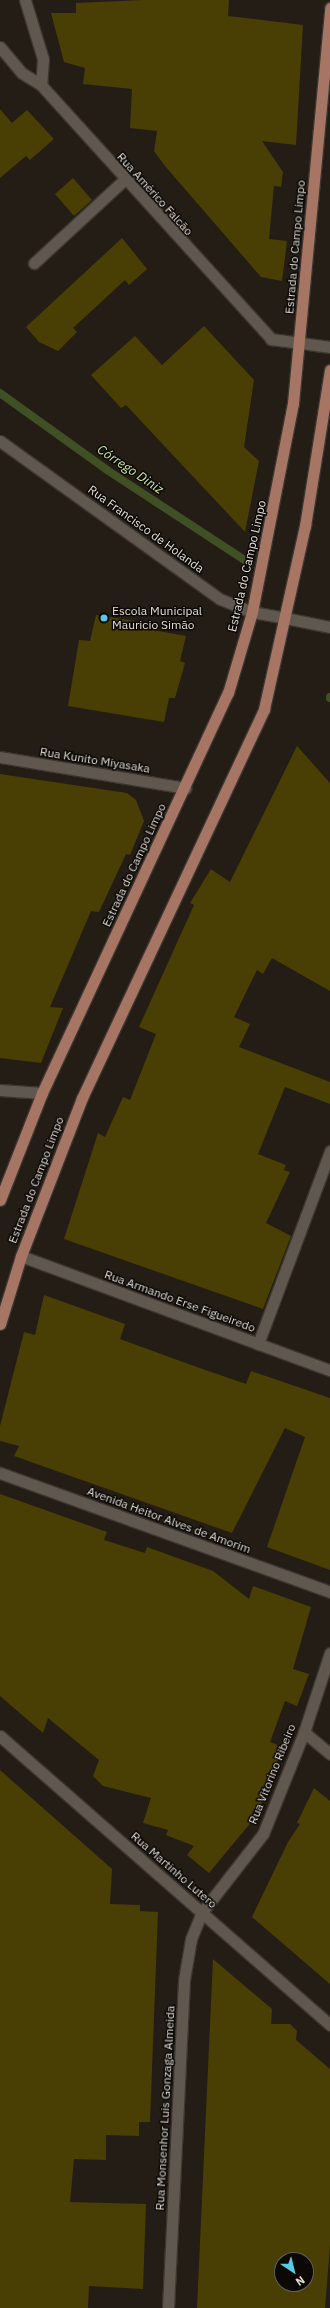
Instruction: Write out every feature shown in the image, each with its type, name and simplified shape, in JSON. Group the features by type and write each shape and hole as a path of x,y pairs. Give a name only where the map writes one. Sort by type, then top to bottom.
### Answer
{"main road":[{"name":"Estrada do Campo Limpo","path":"0,1200 42,1093 228,693 252,612 291,417 300,342 330,8"},
{"name":"Estrada do Campo Limpo","path":"0,1324 21,1256 82,1098 264,709 305,526 330,370"}],"street":[{"path":"25,0 43,59 41,85"},
{"name":"Rua Américo Falcão","path":"0,47 22,73 41,85 124,180 271,339 330,347"},
{"path":"34,263 124,180"},
{"name":"Rua Francisco de Holanda","path":"0,441 220,599 252,612 330,627"},
{"name":"Rua Kunito Miyasaka","path":"0,757 185,788"},
{"path":"0,1090 42,1093"},
{"path":"258,1344 330,1152"},
{"name":"Rua Armando Erse Figueiredo","path":"21,1256 330,1370"},
{"name":"Avenida Heitor Alves de Amorim","path":"0,1473 330,1592"},
{"name":"Rua Vitorino Ribeiro","path":"202,1912 263,1834 304,1732 330,1654"},
{"path":"304,1732 330,1754"},
{"name":"Rua Martinho Lutero","path":"0,1736 330,2025"},
{"name":"Rua Monsenhor Luis Gonzaga Almeida","path":"168,2308 184,1980 191,1939 202,1912"}],"building":[{"path":"143,0 229,0 228,16 303,25 296,145 262,141 283,172 281,187 274,186 269,239 287,241 282,281 261,277 165,166 154,151 157,131 130,128 132,89 83,84 85,68 64,62 51,13 76,13 76,3"},
{"path":"0,109 12,123 27,110 54,139 30,160 26,156 0,178"},
{"path":"73,178 92,200 74,216 55,194"},
{"path":"122,238 147,269 129,285 125,280 73,328 77,332 58,351 39,342 26,327"},
{"path":"204,326 254,380 244,447 259,461 245,532 126,405 121,408 91,375 135,336 162,365"},
{"path":"96,615 149,623 147,629 186,636 180,661 185,663 175,698 169,698 164,722 68,706 79,640 90,641"},
{"path":"297,746 330,783 330,991 272,958 263,974 257,970 234,1017 250,1024 239,1047 330,1082 330,1104 285,1087 258,1154 286,1165 284,1170 290,1172 266,1223 291,1236 263,1309 64,1239 98,1133 105,1137 123,1097 130,1100 156,1034 139,1027 194,905 190,903 211,869 230,882"},
{"path":"0,774 127,793 136,800 144,821 130,855 126,854 99,912 91,911 50,1007 63,1008 41,1063 0,1058"},
{"path":"44,1295 125,1324 120,1339 194,1366 246,1384 251,1371 330,1398 330,1570 267,1547 305,1437 285,1428 232,1533 14,1456 19,1446 0,1441 0,1426 24,1332 35,1335"},
{"path":"0,1494 107,1532 104,1540 145,1553 147,1547 213,1571 249,1599 253,1586 311,1607 293,1669 309,1674 297,1706 285,1701 270,1742 283,1747 257,1815 209,1873 187,1855 194,1846 166,1835 168,1830 143,1823 151,1798 103,1786 93,1776 99,1760 48,1718 43,1733 0,1696"},
{"path":"0,1770 112,1869 110,1904 140,1905 140,1911 158,1912 150,2122 139,2122 139,2136 106,2135 106,2160 74,2159 70,2202 146,2204 143,2289 89,2286 88,2308 0,2308"},
{"path":"314,1788 330,1801 330,1984 252,1917 288,1842 300,1824 297,1823"},
{"path":"213,1959 272,2009 271,2024 290,2024 297,2031 296,2040 330,2069 330,2246 325,2308 197,2308"}],"waterway":[{"name":"Córrego Diniz","path":"0,393 107,470 249,563"}],"place":[{"name":"Escola Municipal Mauricio Simão","path":"104,618"}]}
